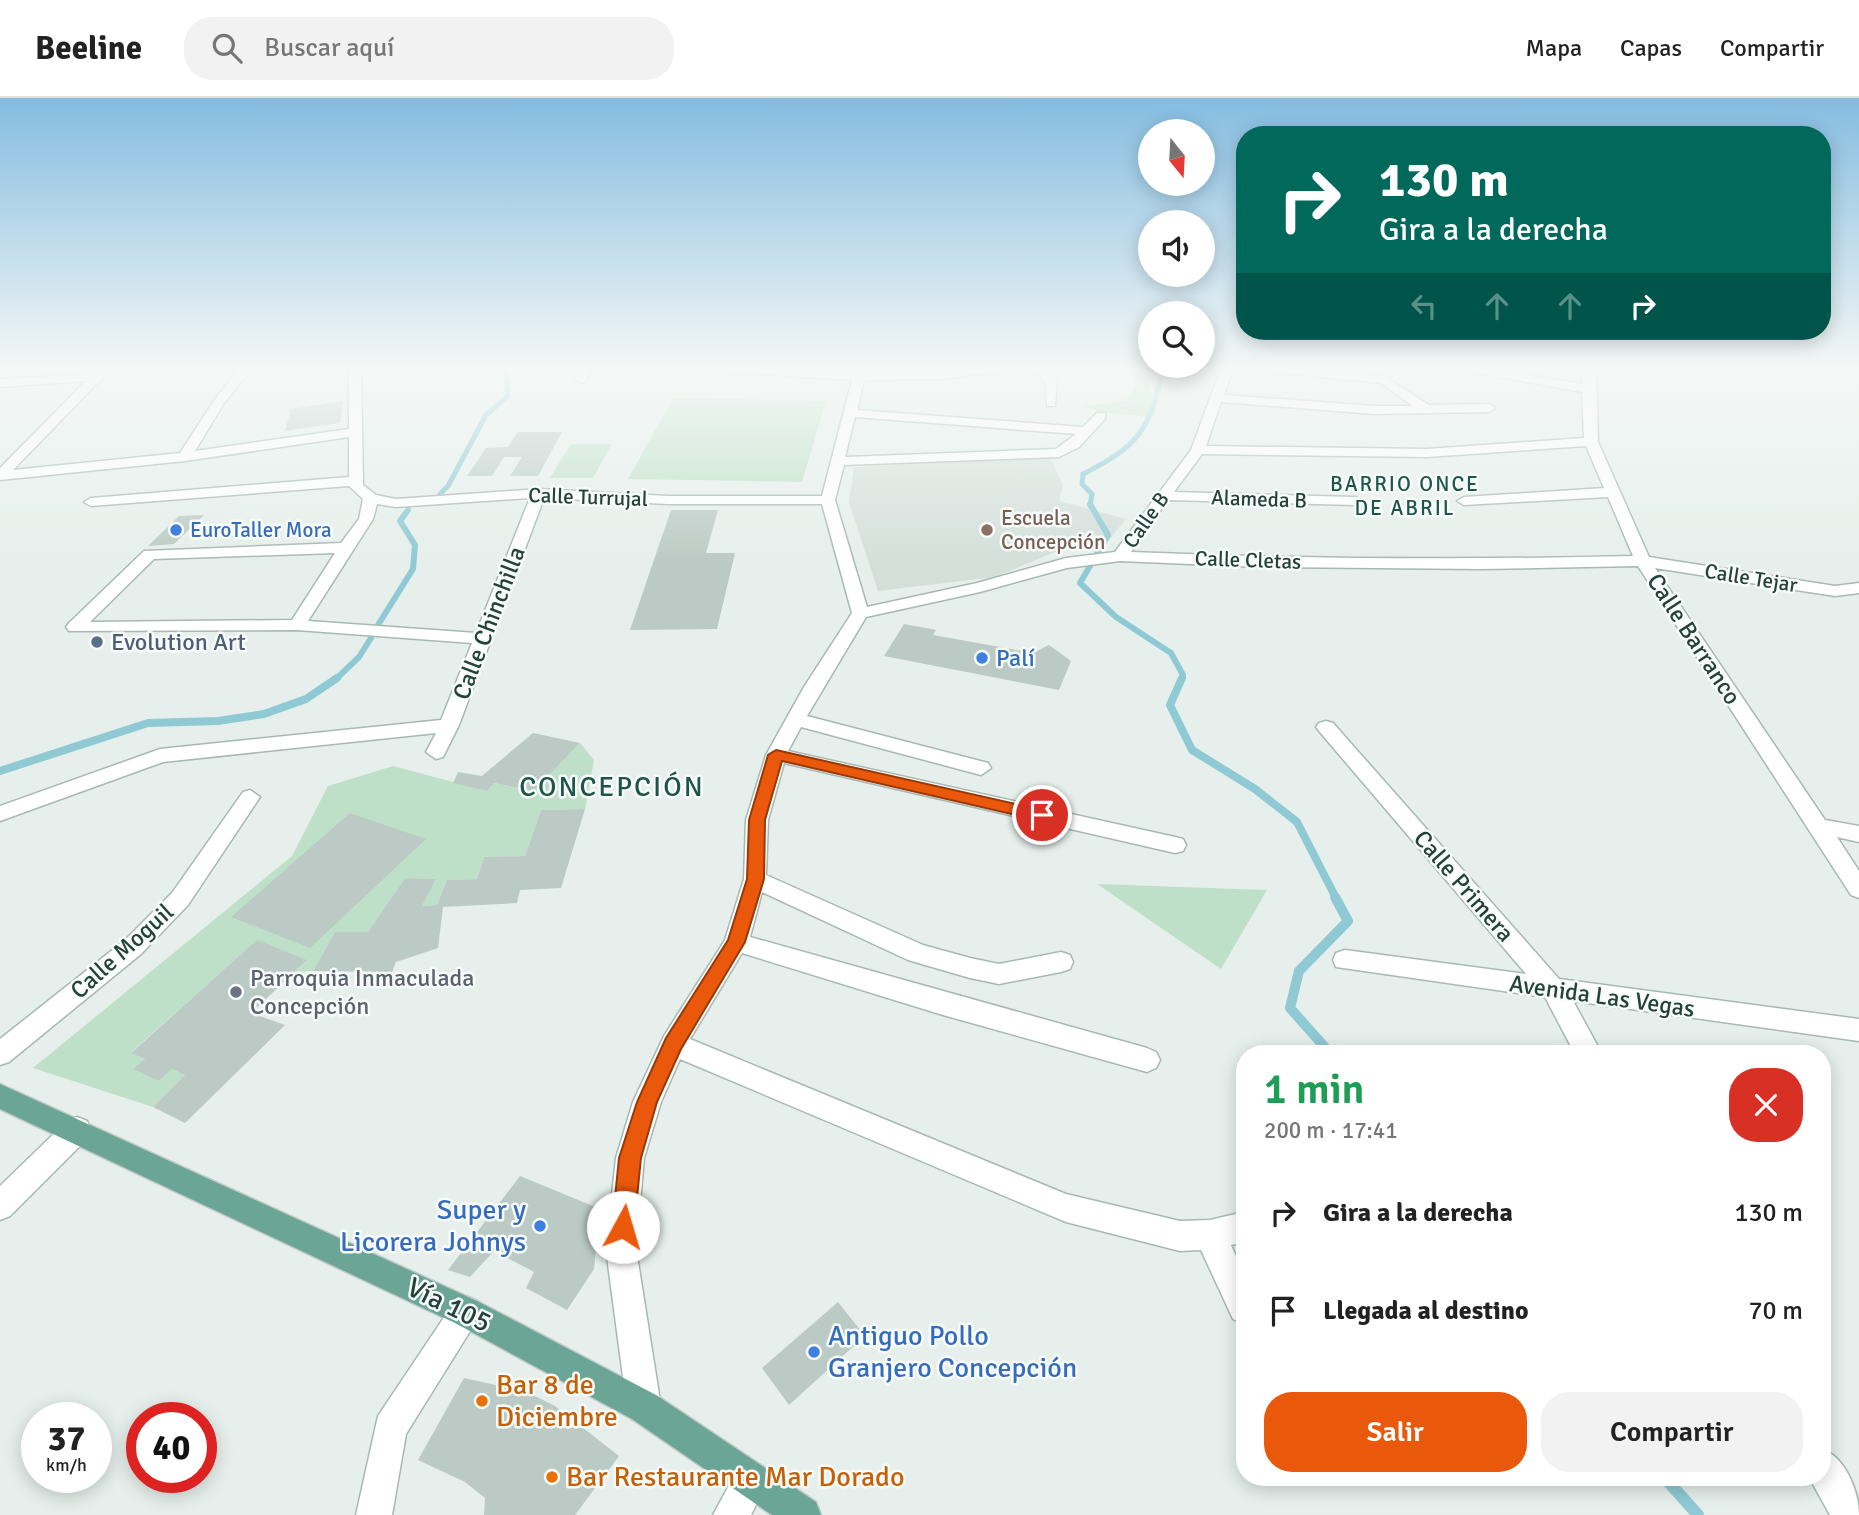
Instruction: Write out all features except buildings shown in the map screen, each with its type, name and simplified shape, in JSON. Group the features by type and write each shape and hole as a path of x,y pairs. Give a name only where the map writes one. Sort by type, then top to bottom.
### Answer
{"main road":[{"name":"Vía 105","path":"0,1096 466,1312 644,1407 803,1515"}],"street":[{"path":"0,476 42,432"},
{"path":"185,457 200,432"},
{"path":"0,476 185,457 354,432"},
{"path":"297,625 366,519 371,498 356,486 355,432"},
{"path":"644,1407 621,1249 630,1158 647,1102 673,1044 736,942 755,879 757,820 776,755 813,687 860,613 828,500 845,432"},
{"path":"838,461 1059,453 1074,444 1085,432"},
{"name":"Calle B","path":"1120,556 1198,450 1205,432"},
{"name":"Calle Barranco","path":"1590,432 1591,442 1611,492 1643,561 1859,888"},
{"path":"1198,450 1427,453 1591,442"},
{"path":"90,502 355,481"},
{"path":"1464,501 1611,492"},
{"name":"Calle Turrujal","path":"371,498 396,503 539,493 668,500 828,500"},
{"name":"Calle Chinchilla","path":"436,752 449,725 539,493"},
{"name":"Alameda B","path":"1162,496 1355,501"},
{"path":"346,548 150,554 75,627 297,625 483,639"},
{"name":"Calle Cletas","path":"860,613 980,587 1066,563 1120,556 1261,562 1426,564 1643,561"},
{"name":"Calle Tejar","path":"1643,561 1835,591 1859,588"},
{"path":"797,720 981,768"},
{"path":"0,814 160,756 449,725"},
{"name":"Calle Primera","path":"1326,727 1553,989 1584,1045"},
{"path":"776,755 1175,845"},
{"name":"Calle Moguil","path":"0,1054 133,947 180,899 250,797"},
{"path":"1816,826 1859,834"},
{"path":"755,879 917,953 970,968 999,974 1061,962"},
{"path":"736,942 943,1004 1147,1060"},
{"name":"Avenida Las Vegas","path":"1345,960 1859,1030"},
{"path":"673,1044 1066,1208 1180,1236 1210,1235 1236,1229"},
{"path":"0,1206 78,1130"},
{"path":"1210,1235 1236,1291"},
{"path":"374,1515 390,1429 466,1312"},
{"path":"731,1515 751,1479"},
{"path":"1831,1482 1846,1509"}],"shaded area":[{"name":"Escuela Concepción","path":"1050,457 1063,485 1059,501 1126,519 1108,541 1062,549 995,577 878,591 849,502 854,467"}],"green space":[{"path":"654,432 817,432 802,482 628,479"},
{"path":"571,444 612,444 593,478 550,478"},
{"path":"580,743 594,760 585,809 541,810 525,856 484,857 477,879 447,880 437,905 422,906 436,879 405,878 368,932 335,932 313,971 295,972 307,960 257,941 131,1052 145,1059 134,1069 159,1081 172,1069 185,1075 153,1107 33,1068 292,856 328,786 393,766 487,791 494,783 534,791"},
{"path":"1097,884 1267,890 1221,969"}],"waterway":[{"path":"440,494 448,486 477,432"},
{"path":"1090,504 1092,494 1082,484 1083,474 1117,455 1140,432"},
{"path":"1090,504 1108,535 1080,583 1116,617 1171,653 1183,675 1181,680"},
{"path":"378,625 413,569 415,545 400,521 408,510"},
{"path":"335,680 359,657 371,638"},
{"path":"0,771 148,723 218,721 264,714 306,699 337,678"},
{"path":"1182,678 1170,705 1192,750 1255,789 1297,822 1336,898"},
{"path":"1323,1045 1290,1008 1299,971 1348,921 1335,897"},
{"path":"1672,1486 1698,1515"}],"place":[{"name":"EuroTaller Mora","path":"176,530"},
{"name":"Escuela Concepción","path":"987,530"},
{"name":"Evolution Art","path":"97,642"},
{"name":"Palí","path":"982,658"},
{"name":"Parroquia Inmaculada Concepción","path":"236,992"},
{"name":"Super y Licorera Johnys","path":"540,1226"},
{"name":"Antiguo Pollo Granjero Concepción","path":"814,1352"},
{"name":"Bar 8 de Diciembre","path":"482,1401"},
{"name":"Bar Restaurante Mar Dorado","path":"552,1477"}],"district":[{"name":"BARRIO ONCE DE ABRIL","path":"1405,496"},
{"name":"CONCEPCIÓN","path":"612,787"}],"route":[{"path":"623,1227 630,1158 647,1102 673,1044 736,942 755,879 757,820 776,755 1042,815"}]}
